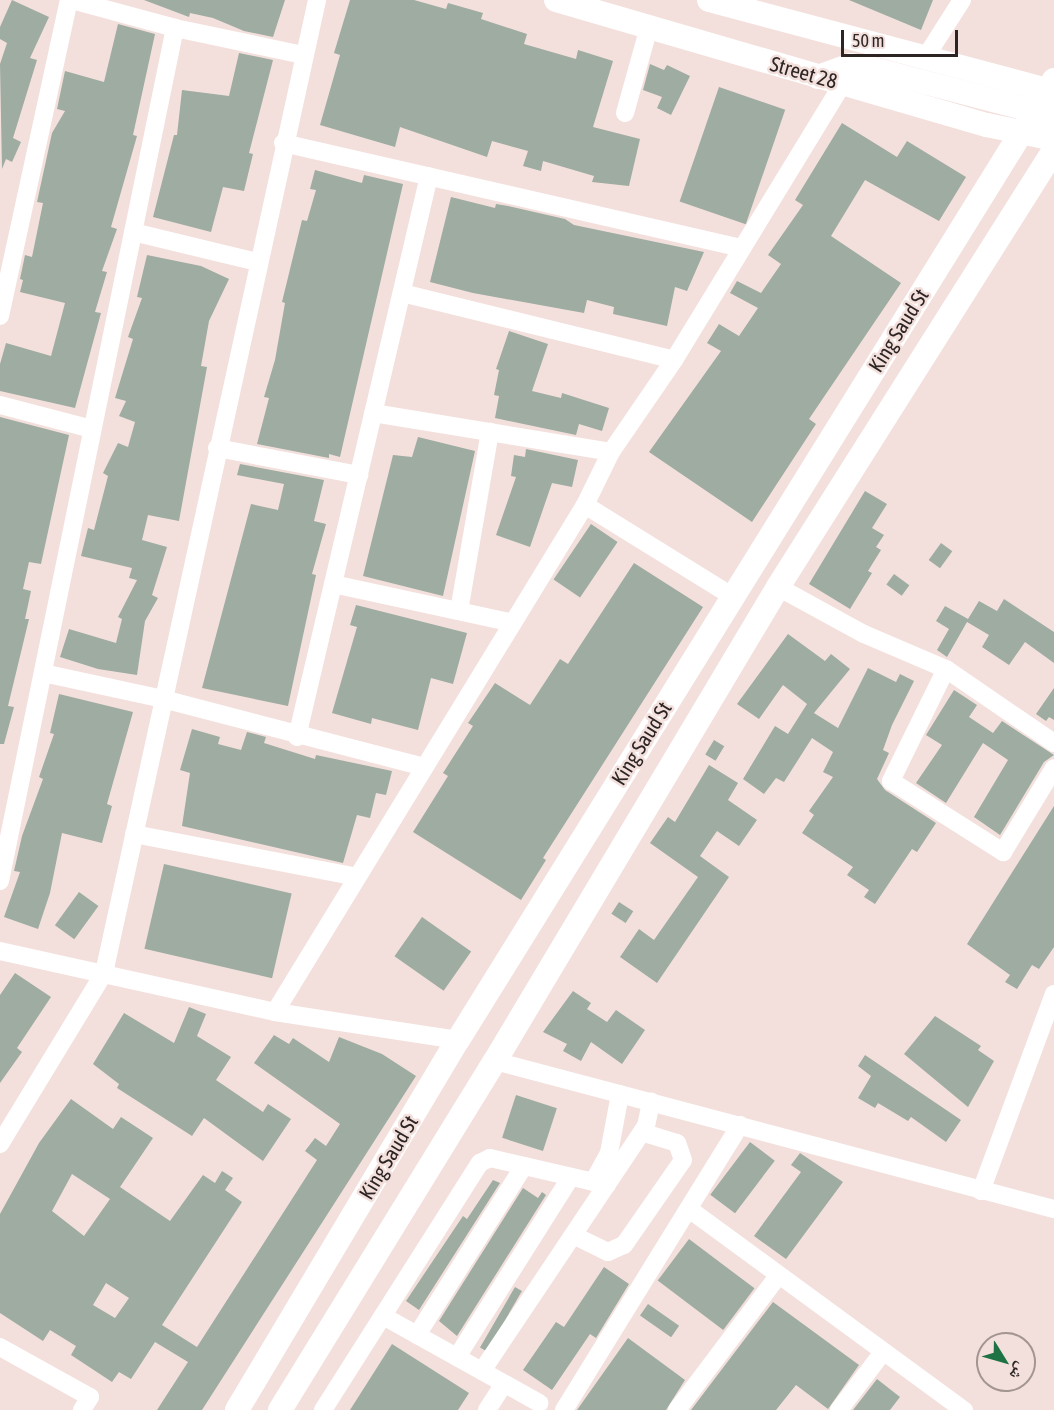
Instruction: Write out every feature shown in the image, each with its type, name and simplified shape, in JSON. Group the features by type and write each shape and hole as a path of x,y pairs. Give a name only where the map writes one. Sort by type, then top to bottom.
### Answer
{"main road":[{"name":"Street 28","path":"556,0 818,77 1036,120 1054,139"},
{"path":"710,0 925,58 1052,88"},
{"path":"818,77 851,65 870,68 1036,120"},
{"name":"King Saud St","path":"237,1410 458,1040 732,596 1036,120 1052,88"},
{"name":"King Saud St","path":"280,1410 495,1061 778,587 1054,150"}],"street":[{"path":"0,316 70,0 175,28 303,55"},
{"path":"0,1144 104,974 283,143 317,0"},
{"path":"925,58 962,0"},
{"path":"626,113 649,27"},
{"path":"0,881 6,821 42,673 175,28"},
{"path":"275,1012 585,505 611,452 674,360 843,83"},
{"path":"283,143 742,248"},
{"path":"297,737 429,176"},
{"path":"133,232 258,262"},
{"path":"402,293 674,360"},
{"path":"0,405 92,429"},
{"path":"373,413 611,452"},
{"path":"459,611 490,432"},
{"path":"218,448 359,475"},
{"path":"585,505 732,596"},
{"path":"333,584 513,622"},
{"path":"778,587 864,634 946,669 1054,742"},
{"path":"946,669 891,781 1003,852 1054,768"},
{"path":"42,673 163,699 297,737 424,767"},
{"path":"134,834 357,877"},
{"path":"0,951 275,1012 458,1040"},
{"path":"981,1191 1054,994"},
{"path":"495,1061 1054,1209"},
{"path":"482,1371 573,1234 600,1183 609,1153 620,1094"},
{"path":"600,1183 642,1132 651,1102"},
{"path":"564,1410 740,1125"},
{"path":"573,1234 608,1252 624,1245 683,1160 677,1143 642,1132"},
{"path":"323,1410 480,1162 490,1158 600,1183"},
{"path":"417,1335 524,1166"},
{"path":"457,1357 571,1177"},
{"path":"689,1209 964,1410"},
{"path":"676,1410 778,1276"},
{"path":"383,1316 539,1403"},
{"path":"0,1347 90,1397 82,1410"},
{"path":"839,1410 883,1352"},
{"path":"487,1410 504,1384"}],"building":[{"path":"12,0 49,17 30,58 37,60 13,138 21,142 12,162 6,159 2,169 0,64 7,43 0,39 0,27"},
{"path":"144,0 285,0 273,37 244,31 213,18 190,13 189,17"},
{"path":"350,0 414,0 446,9 448,3 483,13 481,19 527,34 524,44 576,59 578,50 613,61 593,127 640,139 629,186 592,182 594,176 543,161 541,171 523,166 528,151 492,141 487,157 400,127 395,147 320,125 340,55 334,53"},
{"path":"849,0 933,0 921,30"},
{"path":"118,24 155,34 133,135 137,136 111,227 117,229 102,271 107,272 95,312 101,313 75,408 0,391 0,364 6,343 51,356 65,303 20,292 23,280 20,279 25,255 32,257 43,203 37,202 52,133 65,111 57,109 65,71 104,82"},
{"path":"239,53 273,60 249,153 253,154 244,191 223,187 211,232 153,217 174,135 177,135 182,90 229,96"},
{"path":"650,64 664,70 667,65 690,76 671,115 657,108 662,97 643,90"},
{"path":"719,87 785,110 746,224 680,201"},
{"path":"842,123 897,157 907,141 966,177 939,221 865,180 831,236 901,283 809,419 816,424 752,522 649,452 721,351 707,343 719,324 739,336 758,308 730,293 737,281 761,293 781,264 768,255 803,205 795,200"},
{"path":"315,170 362,183 364,175 403,184 340,457 329,454 329,458 257,444 269,398 264,397 275,360 285,303 282,302 302,220 307,221 316,190 310,189"},
{"path":"451,197 495,208 496,204 508,206 565,219 574,225 704,252 687,291 675,287 667,326 613,314 614,307 587,300 584,313 473,293 430,282"},
{"path":"147,255 201,266 229,279 209,321 201,366 207,367 179,521 148,515 142,540 167,547 152,595 158,598 145,621 137,675 98,669 60,657 69,629 116,643 122,619 118,617 137,580 129,578 132,568 81,556 88,528 94,530 108,476 103,473 118,443 128,447 135,422 119,416 126,401 115,398 133,339 128,337 142,298 137,297"},
{"path":"509,331 548,344 532,391 561,398 562,393 609,408 602,431 579,424 576,435 495,418 499,396 494,395 499,370 496,369"},
{"path":"0,417 69,435 41,564 29,562 23,589 31,591 25,619 29,619 8,706 14,707 4,744 0,744"},
{"path":"418,437 475,451 443,596 363,576 393,455 412,457"},
{"path":"526,449 578,460 572,487 552,483 530,547 496,535 516,477 511,476 514,455 525,457"},
{"path":"240,464 324,480 314,521 326,524 312,574 316,575 288,706 202,688 251,504 278,510 284,484 237,475"},
{"path":"865,491 887,504 872,528 884,535 876,547 881,550 868,571 872,573 850,609 809,584"},
{"path":"591,524 618,542 580,597 554,580"},
{"path":"941,543 952,551 940,568 929,560"},
{"path":"634,563 703,607 543,858 546,860 521,900 413,832 448,776 443,773 473,726 468,723 495,683 530,705 560,659 568,664"},
{"path":"894,574 909,585 902,596 886,585"},
{"path":"1004,599 1054,632 1054,663 1025,642 1009,665 982,647 989,635 967,622 947,657 937,650 949,629 936,621 945,606 968,619 979,601 997,611"},
{"path":"356,605 467,633 453,684 431,678 418,730 372,718 371,724 332,713 357,627 350,625"},
{"path":"788,634 825,661 831,654 850,669 814,713 838,728 868,668 896,682 900,674 914,681 892,725 883,750 889,753 877,779 885,790 936,823 917,852 912,849 875,904 864,897 869,890 847,875 853,867 802,833 814,815 809,811 833,777 823,772 833,752 812,738 784,782 776,778 764,794 743,779 775,726 788,734 807,704 783,685 759,719 737,704"},
{"path":"1054,688 1054,720 1049,717 1046,721 1036,714"},
{"path":"954,690 977,705 969,717 993,733 1002,721 1054,755 1044,762 1000,835 974,817 1008,760 983,743 946,803 916,783 942,745 926,735"},
{"path":"59,694 133,712 107,804 112,806 102,843 62,833 50,893 38,929 4,917 20,872 14,871 22,836 43,779 39,777 54,734 50,733"},
{"path":"192,729 220,737 218,744 241,750 247,732 266,737 264,743 315,759 316,755 392,771 386,795 376,793 370,818 357,815 343,863 182,826 190,773 180,770"},
{"path":"714,740 724,746 716,761 705,755"},
{"path":"709,765 738,783 728,800 757,820 739,846 717,831 700,856 729,877 657,983 620,957 639,929 654,940 698,877 650,843 668,817 675,822"},
{"path":"1054,806 1054,947 1039,969 1032,965 1017,989 1005,982 1010,975 967,944"},
{"path":"164,864 292,893 272,978 144,949"},
{"path":"79,892 98,906 74,939 55,925"},
{"path":"619,902 633,911 626,923 611,914"},
{"path":"422,917 471,951 444,991 394,956"},
{"path":"15,973 51,997 17,1048 22,1052 0,1083 0,995"},
{"path":"573,991 591,1003 587,1009 607,1022 616,1010 645,1030 622,1064 591,1042 581,1061 563,1051 567,1044 543,1032"},
{"path":"189,1007 206,1014 197,1036 231,1057 216,1080 263,1112 268,1104 291,1119 263,1161 204,1118 192,1136 117,1088 119,1084 93,1064 124,1013 174,1043"},
{"path":"935,1016 981,1046 978,1050 994,1061 968,1107 904,1054"},
{"path":"274,1035 289,1044 293,1038 329,1062 339,1037 382,1054 416,1076 202,1410 157,1410 188,1362 155,1342 131,1379 119,1372 112,1382 71,1355 76,1346 50,1330 43,1341 0,1313 0,1214 39,1143 71,1099 113,1129 121,1117 153,1138 120,1187 170,1221 203,1175 215,1183 222,1171 233,1178 225,1190 242,1202 162,1325 197,1347 317,1160 305,1151 315,1138 326,1146 340,1124 254,1063","holes":["72,1174 110,1199 84,1236 52,1211","106,1283 129,1298 115,1318 93,1305"]},
{"path":"865,1055 961,1120 946,1142 911,1117 908,1121 878,1103 875,1108 858,1098 871,1076 858,1066"},
{"path":"516,1095 557,1108 543,1151 502,1138"},
{"path":"750,1142 775,1161 735,1213 710,1195"},
{"path":"800,1153 843,1182 786,1259 754,1236 801,1172 791,1165"},
{"path":"493,1180 500,1183 419,1310 406,1301 463,1216 467,1219"},
{"path":"523,1188 538,1198 542,1192 546,1195 457,1336 439,1321"},
{"path":"689,1239 754,1288 723,1330 658,1281"},
{"path":"604,1267 629,1284 596,1338 590,1334 552,1390 523,1370 556,1322 564,1327"},
{"path":"515,1287 522,1291 487,1352 480,1348"},
{"path":"773,1302 859,1365 828,1409 796,1385 776,1410 691,1410"},
{"path":"648,1304 679,1326 671,1337 640,1315"},
{"path":"628,1338 685,1380 666,1410 577,1410"},
{"path":"392,1344 469,1393 458,1410 350,1410"},
{"path":"877,1379 900,1397 890,1410 853,1410"}]}
